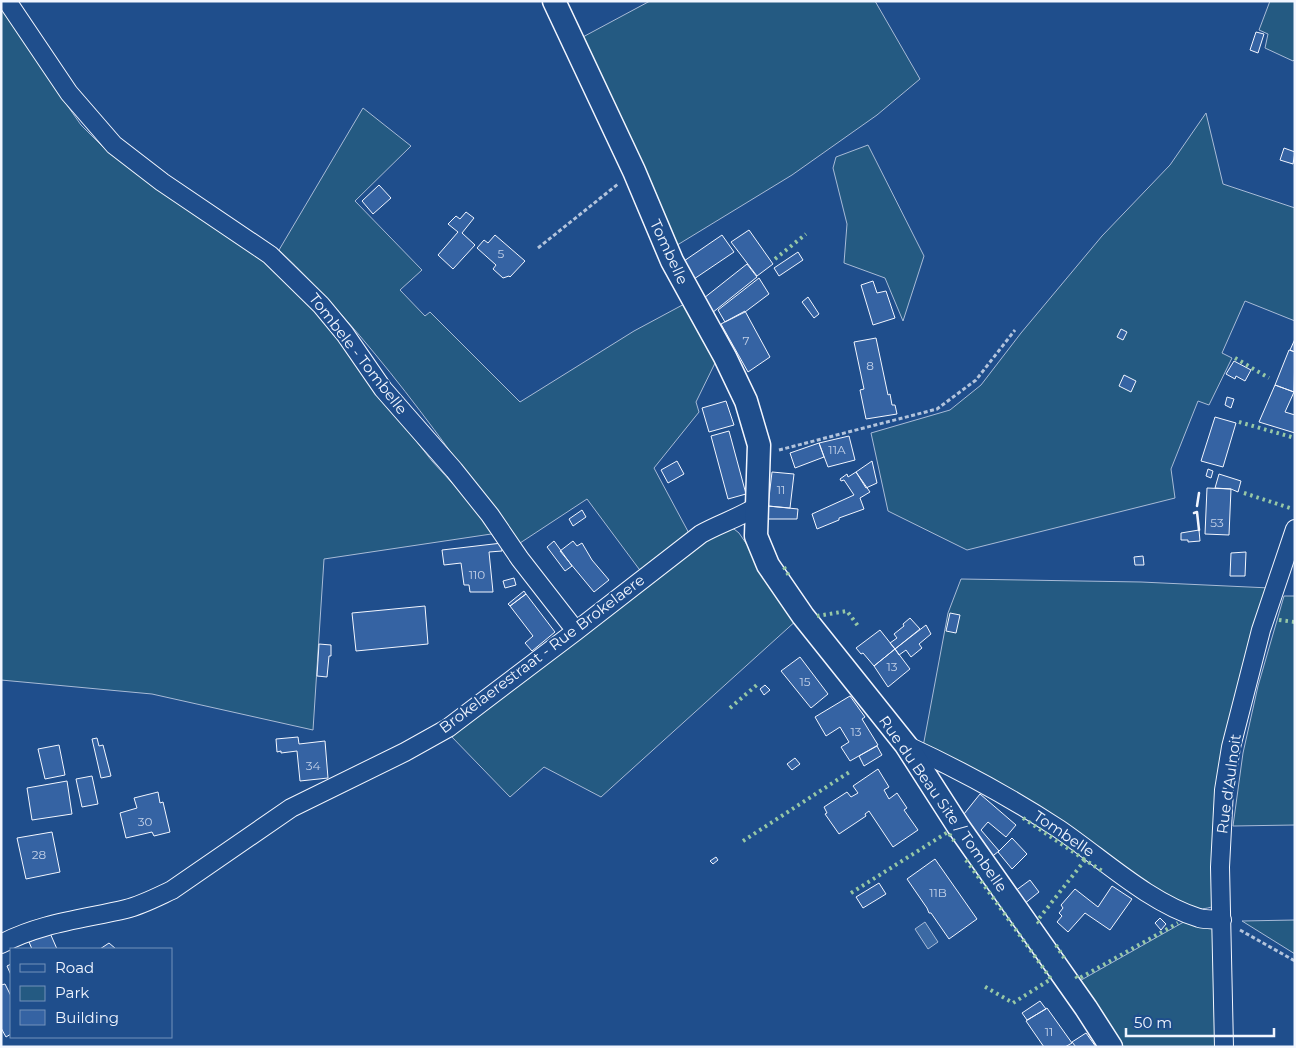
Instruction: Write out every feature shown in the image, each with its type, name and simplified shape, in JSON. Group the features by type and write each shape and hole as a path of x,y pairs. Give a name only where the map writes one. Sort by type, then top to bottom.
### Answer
{"street":[{"name":"Tombele - Tombelle","path":"7,1 69,93 114,145 162,182 270,255 321,305 345,334 383,389 454,470 490,515 520,559 576,631"},
{"name":"Tombelle","path":"554,1 634,171 672,261 725,358 746,401 759,445 756,507"},
{"name":"Brokelaerestraat - Rue Brokelaere","path":"1,944 43,927 127,909 153,900 172,890 291,808 405,752 448,728 701,534 756,507"},
{"name":"Rue du Beau Site / Tombelle","path":"756,507 756,536 768,565 802,616 906,745 958,826 1086,1008 1111,1047"},
{"name":"Rue d'Aulnoit","path":"1224,1047 1220,868 1224,790 1232,747 1261,630 1295,529"},
{"name":"Tombelle","path":"906,745 994,789 1059,829 1136,884 1174,907 1201,918 1222,920"}],"path":[{"path":"538,248 634,171"},
{"path":"759,455 937,409 976,380 1015,330"},
{"path":"1222,920 1295,960"}],"green space":[{"path":"650,1 875,1 920,79 877,115 792,175 674,247 581,38"},
{"path":"1270,1 1295,1 1295,59 1293,61 1265,48 1268,34 1259,30"},
{"path":"1,5 81,125 103,147 249,247 300,290 340,339 383,399 432,461 498,533 324,559 313,730 152,694 1,680"},
{"path":"363,108 411,146 355,201 422,270 400,290 425,316 430,312 520,402 634,331 688,302 717,359 696,402 699,412 654,468 691,537 642,573 587,499 517,545 463,468 375,354 312,283 279,250"},
{"path":"1206,113 1223,184 1295,208 1295,321 1245,301 1222,353 1232,358 1209,405 1198,401 1171,469 1175,498 967,550 888,511 871,433 950,410 981,385 1021,333 1102,236 1170,165"},
{"path":"868,145 924,256 903,321 885,278 844,263 847,224 833,168 836,157"},
{"path":"727,528 734,529 739,533 798,619 601,797 544,767 510,797 450,735 690,547"},
{"path":"961,579 1141,582 1270,588 1239,686 1216,905 1200,909 1172,901 923,747 948,613"},
{"path":"1284,596 1295,596 1295,825 1233,826 1243,753 1258,686"},
{"path":"1189,919 1215,930 1218,1047 1117,1047 1076,983"},
{"path":"1295,920 1295,954 1242,921"}],"shaded area":[{"path":"925,922 938,942 928,949 915,929"}],"building":[{"path":"1256,32 1264,34 1258,53 1250,50"},
{"path":"1284,148 1295,152 1293,164 1280,160"},
{"path":"379,185 391,198 373,214 362,201"},
{"path":"466,212 474,218 462,233 475,245 453,269 438,255 458,232 448,224 456,216 460,219"},
{"path":"749,230 773,264 757,276 731,242"},
{"path":"495,235 525,261 510,277 503,278 493,269 496,265 477,248 484,240 488,243"},
{"path":"722,235 734,252 694,279 684,261"},
{"path":"798,252 803,260 779,276 774,268"},
{"path":"747,264 757,277 712,313 704,298"},
{"path":"759,278 769,294 745,312 725,322 718,310"},
{"path":"873,281 877,293 886,291 895,318 873,325 861,285"},
{"path":"808,297 819,314 814,318 802,302"},
{"path":"745,311 770,357 748,372 721,324"},
{"path":"1121,329 1127,332 1123,340 1117,337"},
{"path":"876,338 888,395 890,394 892,405 895,405 897,414 866,419 860,390 864,389 854,342"},
{"path":"1295,339 1295,352 1290,350"},
{"path":"1289,350 1295,352 1294,392 1275,385"},
{"path":"1234,361 1251,370 1245,381 1236,376 1235,379 1226,374"},
{"path":"1124,375 1136,381 1131,392 1119,386"},
{"path":"1275,385 1294,392 1285,412 1295,415 1295,433 1259,422"},
{"path":"1227,397 1234,399 1231,408 1225,405"},
{"path":"726,401 734,425 709,432 702,408"},
{"path":"1215,417 1236,423 1223,467 1201,461"},
{"path":"729,431 746,494 728,499 711,436"},
{"path":"849,436 855,460 828,467 819,443"},
{"path":"819,443 824,457 795,468 790,453"},
{"path":"677,461 684,474 668,483 661,470"},
{"path":"872,461 877,483 866,488 856,472"},
{"path":"1208,469 1213,471 1211,478 1206,476"},
{"path":"772,472 794,474 790,508 768,506"},
{"path":"856,472 870,492 860,498 864,509 839,518 839,520 817,529 812,514 854,495 844,480 841,481 840,479 847,474 848,477"},
{"path":"1219,474 1241,481 1238,492 1231,489 1215,488"},
{"path":"1207,488 1231,489 1229,535 1205,534"},
{"path":"768,506 798,509 797,519 767,519"},
{"path":"582,510 586,517 573,526 569,519"},
{"path":"1199,530 1200,541 1188,542 1188,540 1181,540 1181,533"},
{"path":"554,541 572,566 565,571 547,547"},
{"path":"573,541 577,546 582,543 592,560 609,580 594,592 560,551"},
{"path":"502,543 502,551 489,552 493,592 470,592 469,585 464,585 461,563 444,565 442,550"},
{"path":"1246,552 1245,576 1230,576 1231,553"},
{"path":"1143,556 1144,565 1135,565 1134,557"},
{"path":"514,578 516,585 505,588 503,581"},
{"path":"524,591 526,594 510,606 508,604"},
{"path":"526,594 555,632 532,651 525,643 533,636 510,606"},
{"path":"425,606 428,644 356,651 352,613"},
{"path":"950,613 960,615 956,633 946,631"},
{"path":"910,618 920,629 895,649 890,643 897,638 894,634"},
{"path":"926,625 931,634 919,644 922,648 911,657 906,650 899,655 895,649"},
{"path":"880,630 895,649 874,666 856,648"},
{"path":"319,644 331,645 327,677 317,676"},
{"path":"895,649 910,669 888,687 874,666"},
{"path":"800,657 828,694 811,708 781,671"},
{"path":"765,685 770,690 764,695 760,689"},
{"path":"850,696 865,717 862,719 878,745 850,761 841,747 849,742 840,727 826,736 815,717"},
{"path":"298,737 299,744 325,741 328,778 300,781 297,751 277,752 276,739"},
{"path":"97,738 99,746 103,745 111,776 101,778 92,739"},
{"path":"59,745 65,775 45,779 38,749"},
{"path":"877,746 882,755 864,766 859,756"},
{"path":"795,758 800,764 792,770 787,764"},
{"path":"878,769 889,787 884,790 889,799 897,793 907,808 904,810 918,830 893,847 869,811 865,814 866,816 839,834 825,814 827,813 824,807 847,792 851,797 858,793 853,786"},
{"path":"92,776 98,804 82,807 76,779"},
{"path":"67,781 72,814 32,820 27,788"},
{"path":"158,792 160,803 163,802 170,832 154,836 152,832 126,838 120,813 137,808 134,798"},
{"path":"980,794 1016,825 1006,837 988,822 981,830 999,851 989,859 960,819"},
{"path":"52,832 60,872 26,879 17,838"},
{"path":"1012,838 1027,854 1012,869 998,852"},
{"path":"716,857 718,860 713,864 710,861"},
{"path":"935,859 977,919 949,939 907,879"},
{"path":"1030,880 1039,892 1024,904 1015,891"},
{"path":"879,883 886,894 863,908 856,897"},
{"path":"1112,886 1132,899 1110,930 1085,913 1068,932 1057,922 1062,916 1059,913 1063,908 1061,905 1075,889 1098,907"},
{"path":"1160,918 1166,924 1161,930 1155,923"},
{"path":"50,933 57,948 32,948 29,942"},
{"path":"109,943 115,948 102,948"},
{"path":"5,984 10,994 10,1035 6,1037 1,1028 1,985"},
{"path":"1040,1001 1046,1009 1027,1020 1022,1013"},
{"path":"1047,1008 1072,1043 1065,1047 1044,1047 1026,1021"},
{"path":"1086,1033 1096,1047 1076,1047 1072,1042"}],"hedge":[{"path":"775,259 806,234"},
{"path":"1235,358 1269,378"},
{"path":"1239,422 1295,438"},
{"path":"1244,493 1290,508"},
{"path":"784,567 790,578"},
{"path":"817,616 847,611 858,626"},
{"path":"1279,620 1295,622"},
{"path":"730,708 759,683"},
{"path":"743,841 851,771"},
{"path":"1023,818 1085,860"},
{"path":"851,893 948,832 954,841"},
{"path":"966,860 1051,979 1013,1003 982,985"},
{"path":"1039,923 1037,921 1085,860 1104,872"},
{"path":"1076,976 1078,979 1178,923"},
{"path":"1056,945 1064,958"}],"wall":[{"path":"1197,506 1199,493"},
{"path":"1194,513 1197,512 1199,530"}]}
